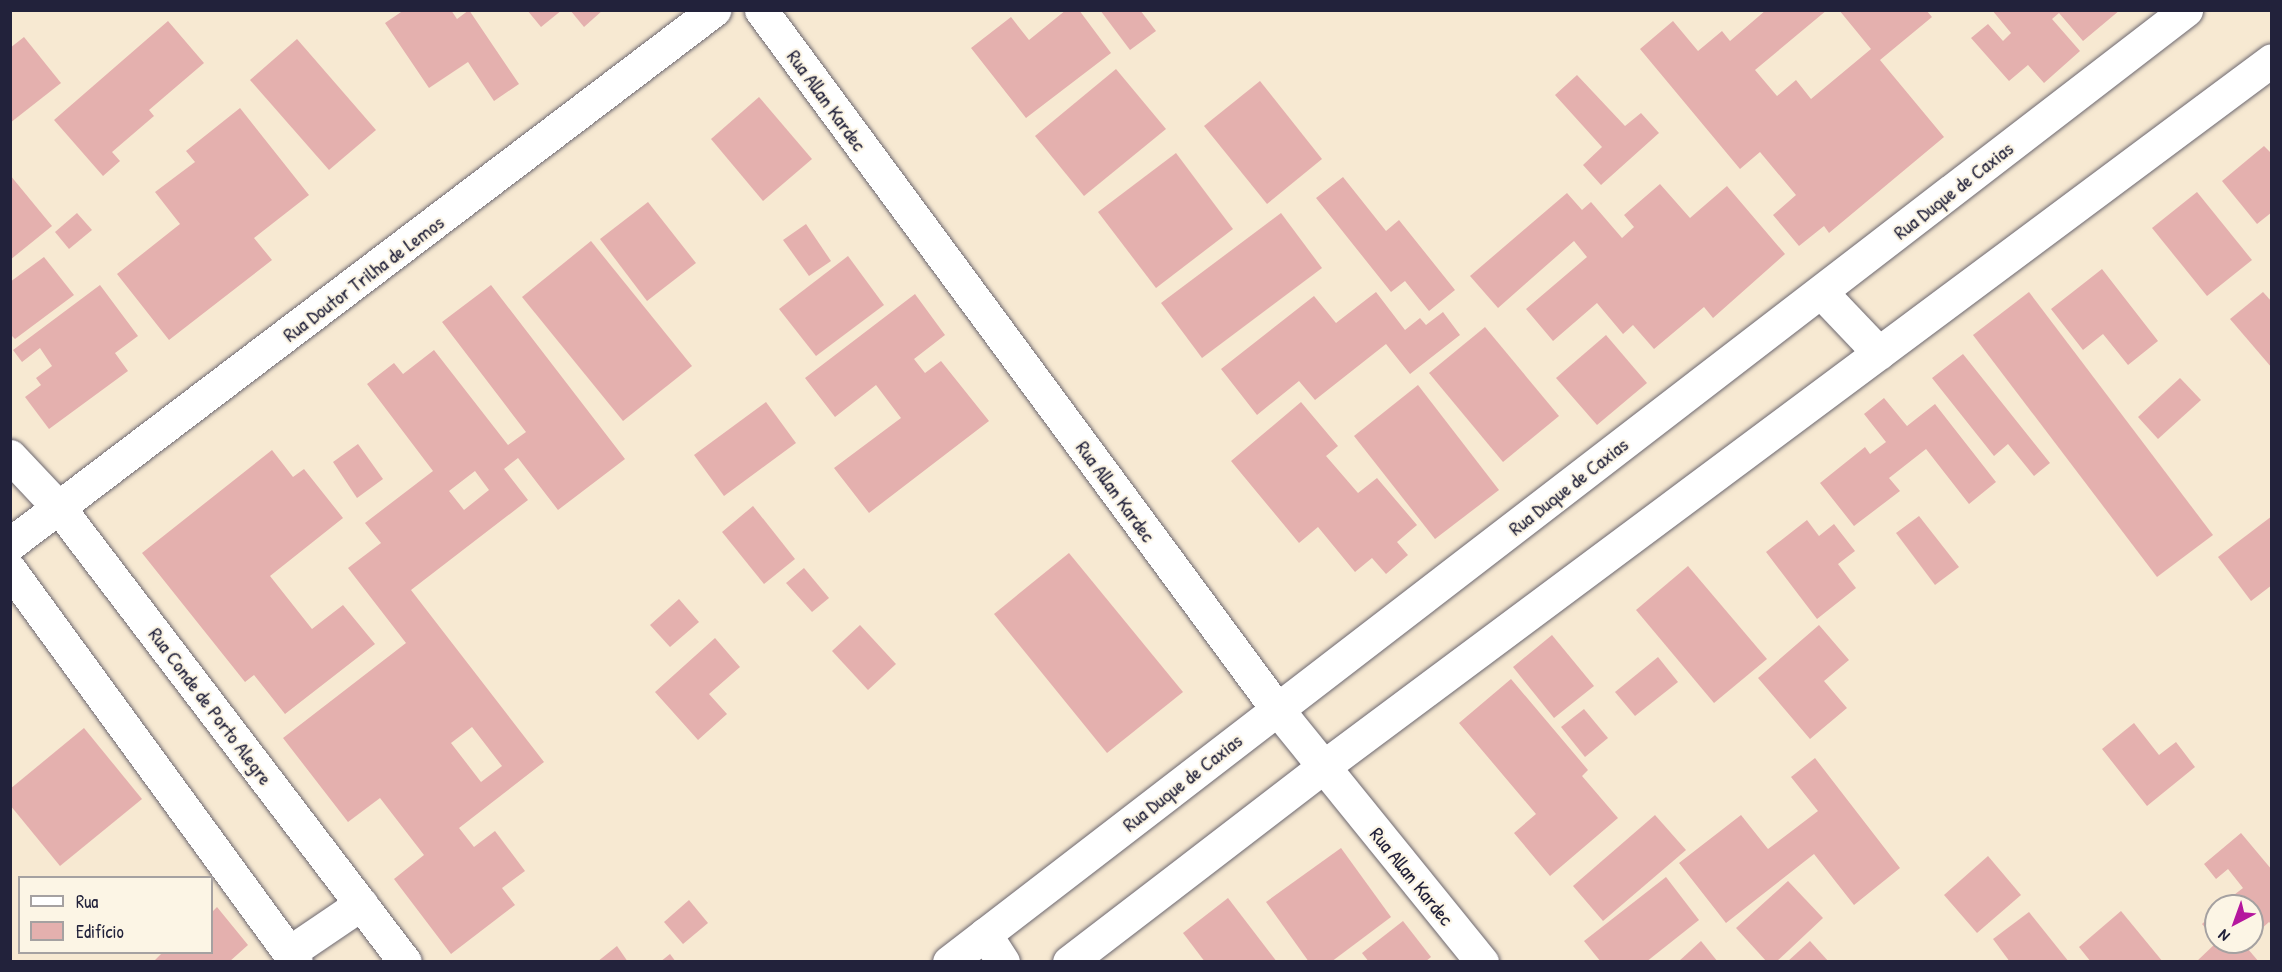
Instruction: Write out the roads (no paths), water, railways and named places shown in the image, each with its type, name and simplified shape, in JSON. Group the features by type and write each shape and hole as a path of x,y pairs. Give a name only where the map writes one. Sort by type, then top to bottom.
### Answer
{"street":[{"name":"Rua Doutor Trilha de Lemos","path":"10,544 60,509 714,10"},
{"name":"Rua Allan Kardec","path":"761,10 1277,709 1482,962"},
{"name":"Rua Duque de Caxias","path":"950,962 2186,10"},
{"path":"1069,962 1323,767 2271,60"},
{"path":"1821,291 1879,352"},
{"name":"Rua Conde de Porto Alegre","path":"10,456 60,509 405,962"},
{"path":"10,570 293,957 361,904"},
{"path":"985,934 1003,962"}]}
